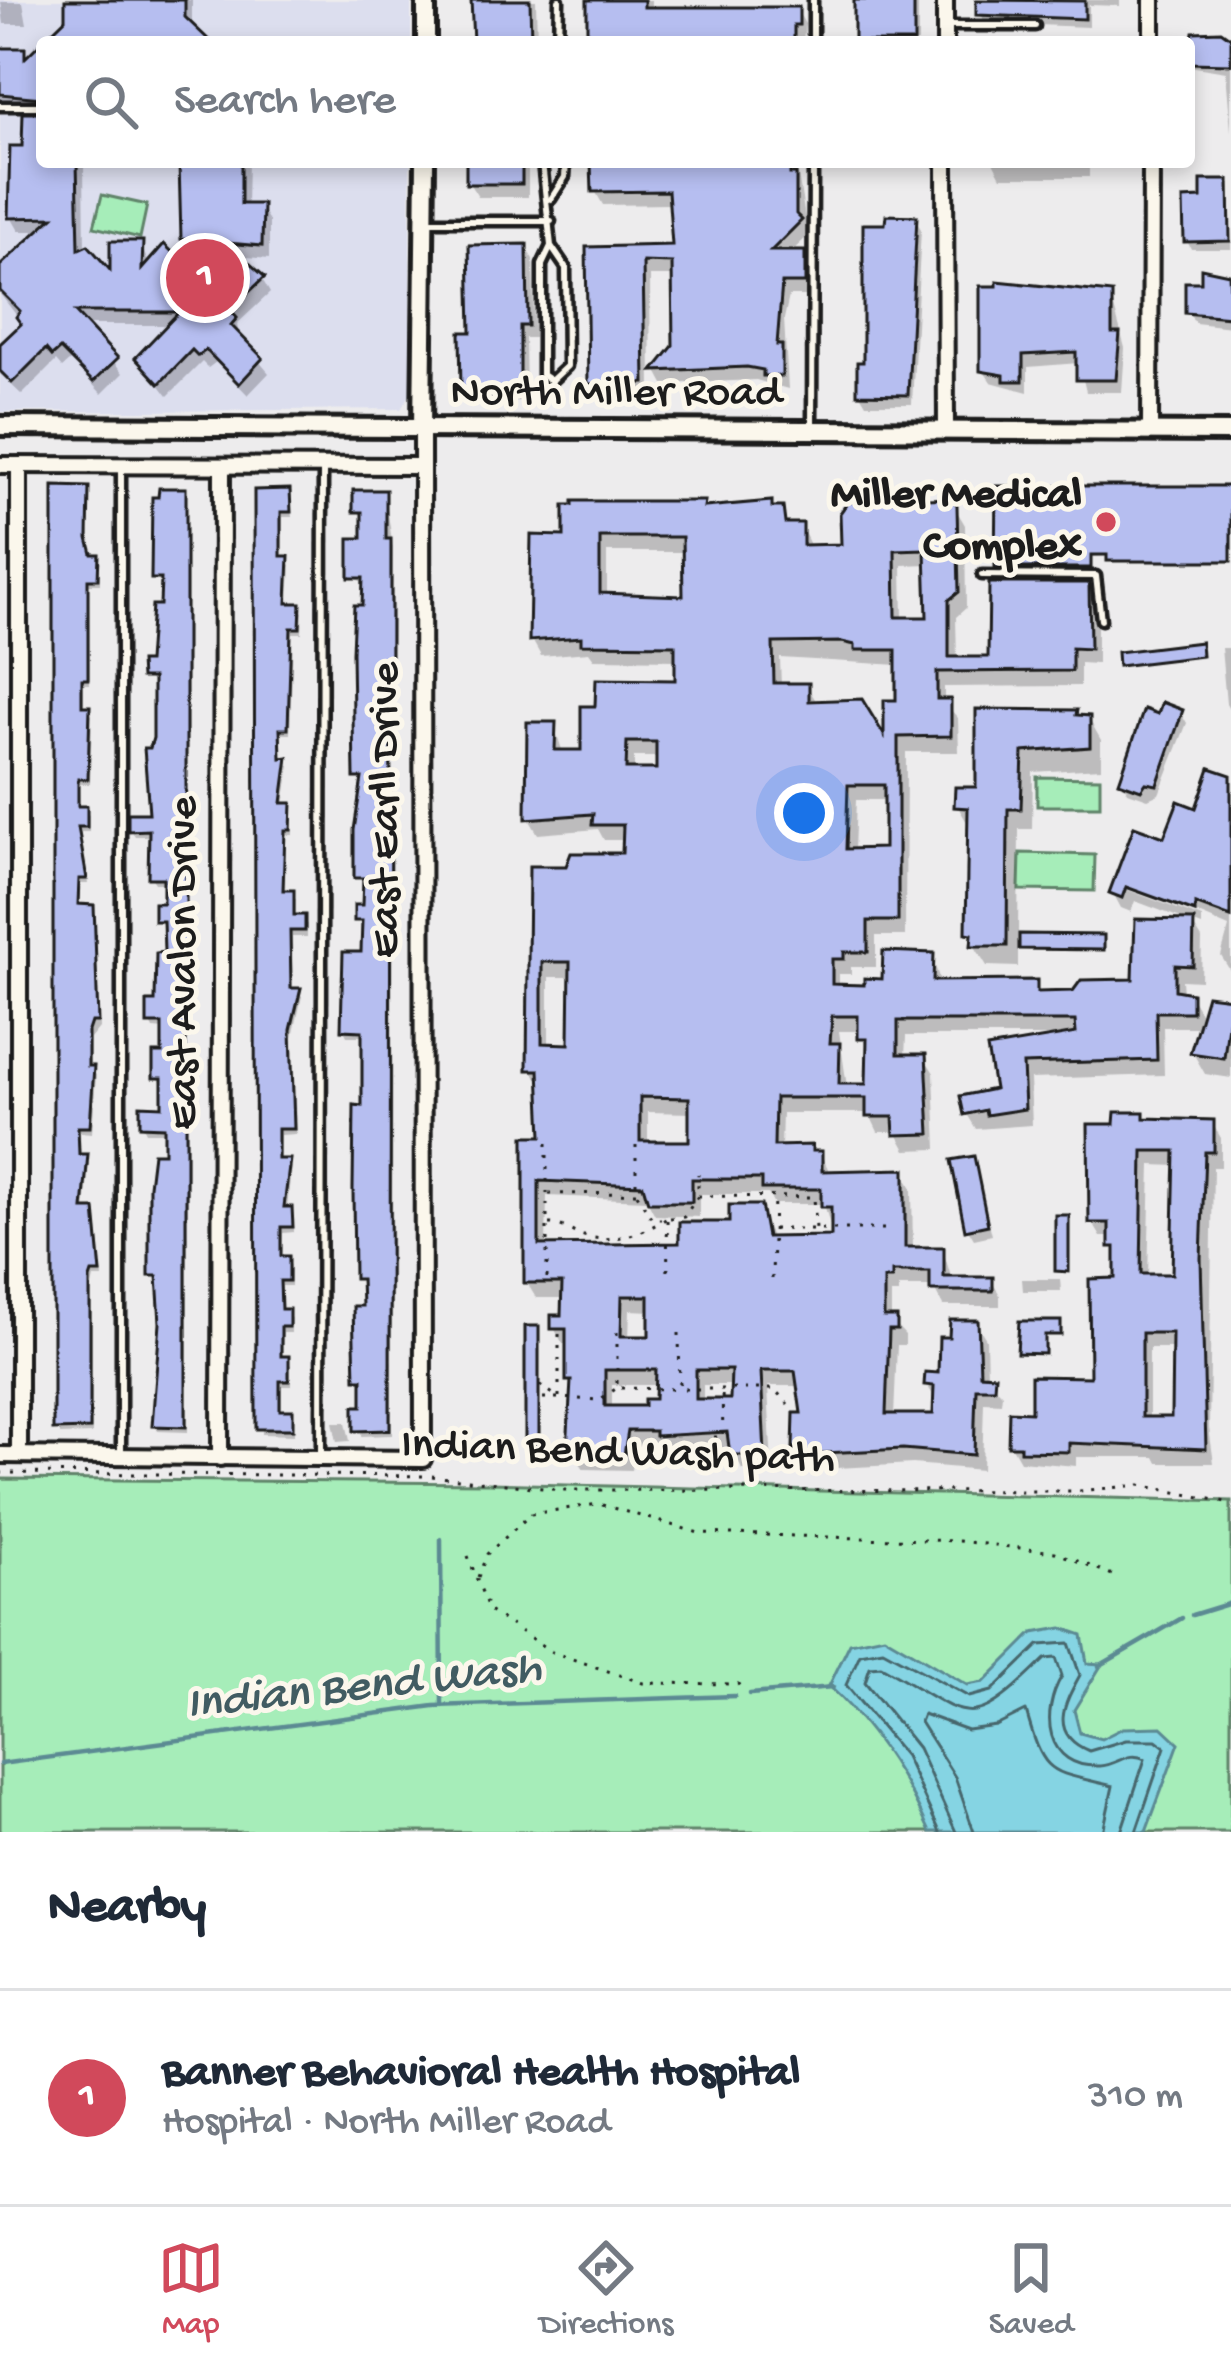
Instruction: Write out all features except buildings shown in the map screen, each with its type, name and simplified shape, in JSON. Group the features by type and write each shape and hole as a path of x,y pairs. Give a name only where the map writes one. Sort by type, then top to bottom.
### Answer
{"street":[{"path":"426,0 426,36"},
{"path":"945,0 945,34"},
{"path":"1152,0 1152,36"},
{"name":"East Earll Drive","path":"322,1458 423,1459 424,168"},
{"path":"945,168 946,431"},
{"path":"1150,432 1151,168"},
{"name":"North Miller Road","path":"0,426 1231,432"},
{"name":"North Miller Road","path":"0,465 422,466"},
{"path":"19,465 19,1455"},
{"name":"East Avalon Drive","path":"220,1458 222,467"},
{"path":"0,1455 322,1458"}],"lane":[{"path":"558,36 559,0"},
{"path":"813,0 813,36"},
{"path":"945,34 1035,26"},
{"path":"0,106 36,106"},
{"path":"543,168 550,199 551,246 542,265 542,374 551,382 567,366 566,268 551,246"},
{"path":"550,199 565,178 566,168"},
{"path":"812,431 813,168"},
{"path":"424,221 551,221"},
{"path":"121,466 121,1457"},
{"path":"322,1458 323,466"},
{"path":"982,575 1096,576 1102,620"}],"path":[{"path":"547,1278 548,1134"},
{"path":"636,1138 636,1192 652,1220 684,1217 698,1196 698,1174"},
{"path":"547,1194 636,1192"},
{"path":"698,1196 814,1197 816,1229"},
{"path":"772,1279 774,1196"},
{"path":"547,1224 564,1224 584,1236 641,1235 667,1218"},
{"path":"667,1218 668,1277"},
{"path":"773,1229 887,1229"},
{"path":"617,1332 617,1388"},
{"path":"679,1333 680,1389"},
{"path":"560,1334 560,1398"},
{"path":"540,1385 560,1398"},
{"path":"541,1398 599,1400 617,1388 774,1389 788,1404"},
{"path":"714,1436 723,1437 722,1388"},
{"name":"Indian Bend Wash path","path":"0,1473 431,1476 561,1490 781,1492 1079,1491 1121,1483 1231,1503"},
{"path":"478,1576 487,1554 531,1514 598,1504 699,1533 958,1541 1055,1552 1120,1578"},
{"path":"469,1556 489,1611 552,1652 643,1683 738,1684 744,1692"}],"shaded area":[{"path":"0,0 411,0 411,36 36,36 36,168 410,168 410,395 401,409 0,412"}],"green space":[{"path":"102,195 147,205 140,238 94,227"},
{"path":"1037,777 1100,778 1100,806 1037,806"},
{"path":"1020,853 1095,855 1094,891 1019,890"},
{"path":"0,1479 488,1483 1231,1501 1231,1832 0,1832"}],"water":[{"path":"1062,1628 1082,1635 1087,1663 1102,1664 1074,1710 1080,1733 1101,1739 1123,1728 1162,1727 1179,1743 1146,1832 930,1832 887,1754 829,1686 850,1643 884,1636 967,1685 984,1682 1033,1633"}],"waterway":[{"path":"441,1539 442,1706"},
{"name":"Indian Bend Wash","path":"1192,1615 1231,1603"},
{"name":"Indian Bend Wash","path":"1099,1666 1182,1618"},
{"name":"Indian Bend Wash","path":"750,1694 833,1687"},
{"name":"Indian Bend Wash","path":"0,1764 434,1706 735,1696"}],"place":[{"name":"Banner Behavioral Health Hospital","path":"205,278"},
{"name":"Miller Medical Complex","path":"1106,522"}]}
